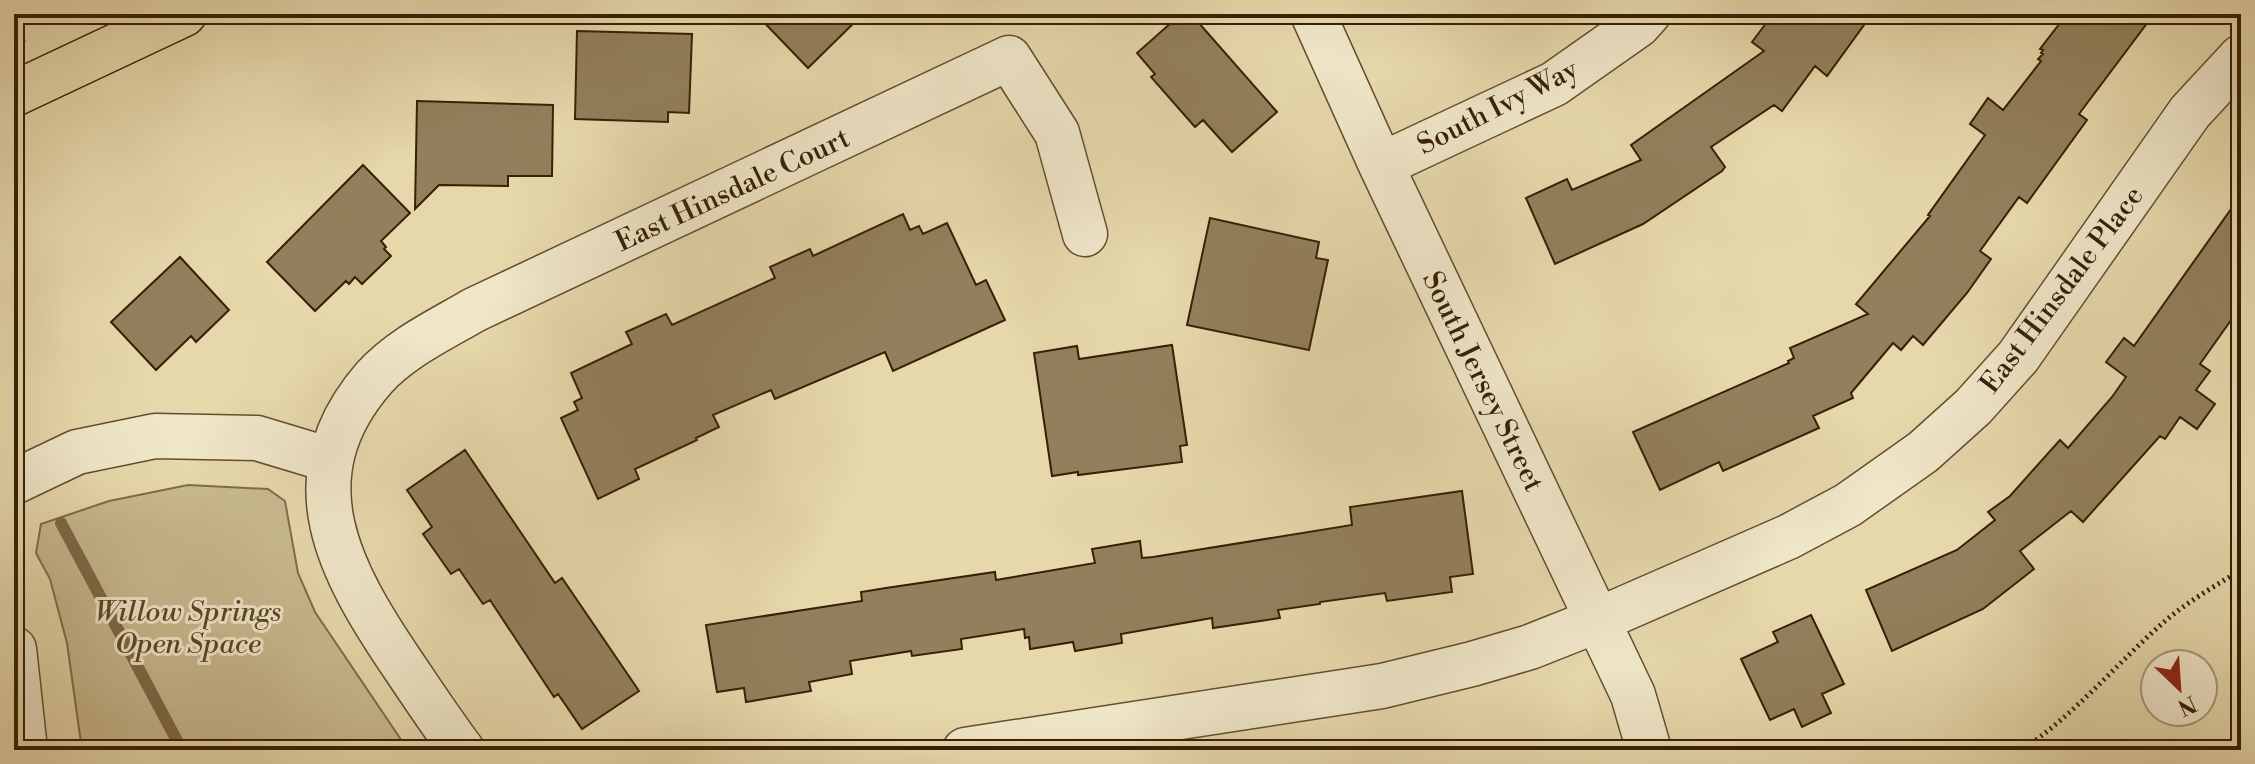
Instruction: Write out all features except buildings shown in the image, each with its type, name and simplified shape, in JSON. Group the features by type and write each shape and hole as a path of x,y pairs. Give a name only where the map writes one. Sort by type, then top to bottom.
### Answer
{"main road":[{"path":"14,94 184,14"}],"street":[{"name":"South Jersey Street","path":"1313,14 1381,165 1633,695 1649,750"},
{"name":"South Ivy Way","path":"1381,165 1554,84 1638,25 1648,14"},
{"name":"East Hinsdale Place","path":"965,750 1382,686 1530,647 1788,537 1848,505 1923,452 1973,407 2018,357 2190,112 2241,57"},
{"name":"East Hinsdale Court","path":"330,460 349,413 375,377 411,346 474,310 1009,58 1057,133 1085,234"},
{"path":"14,482 77,452 155,436 257,438 330,460 329,513 343,563 370,616 462,750"},
{"path":"14,649 25,750"}],"path":[{"path":"2021,750 2061,718 2166,619 2241,570"}],"green space":[{"name":"Willow Springs Open Space","path":"188,485 268,489 285,501 298,573 315,612 408,750 82,750 67,643 50,579 36,553 41,524 109,501"}],"waterway":[{"path":"61,523 182,750"}]}
